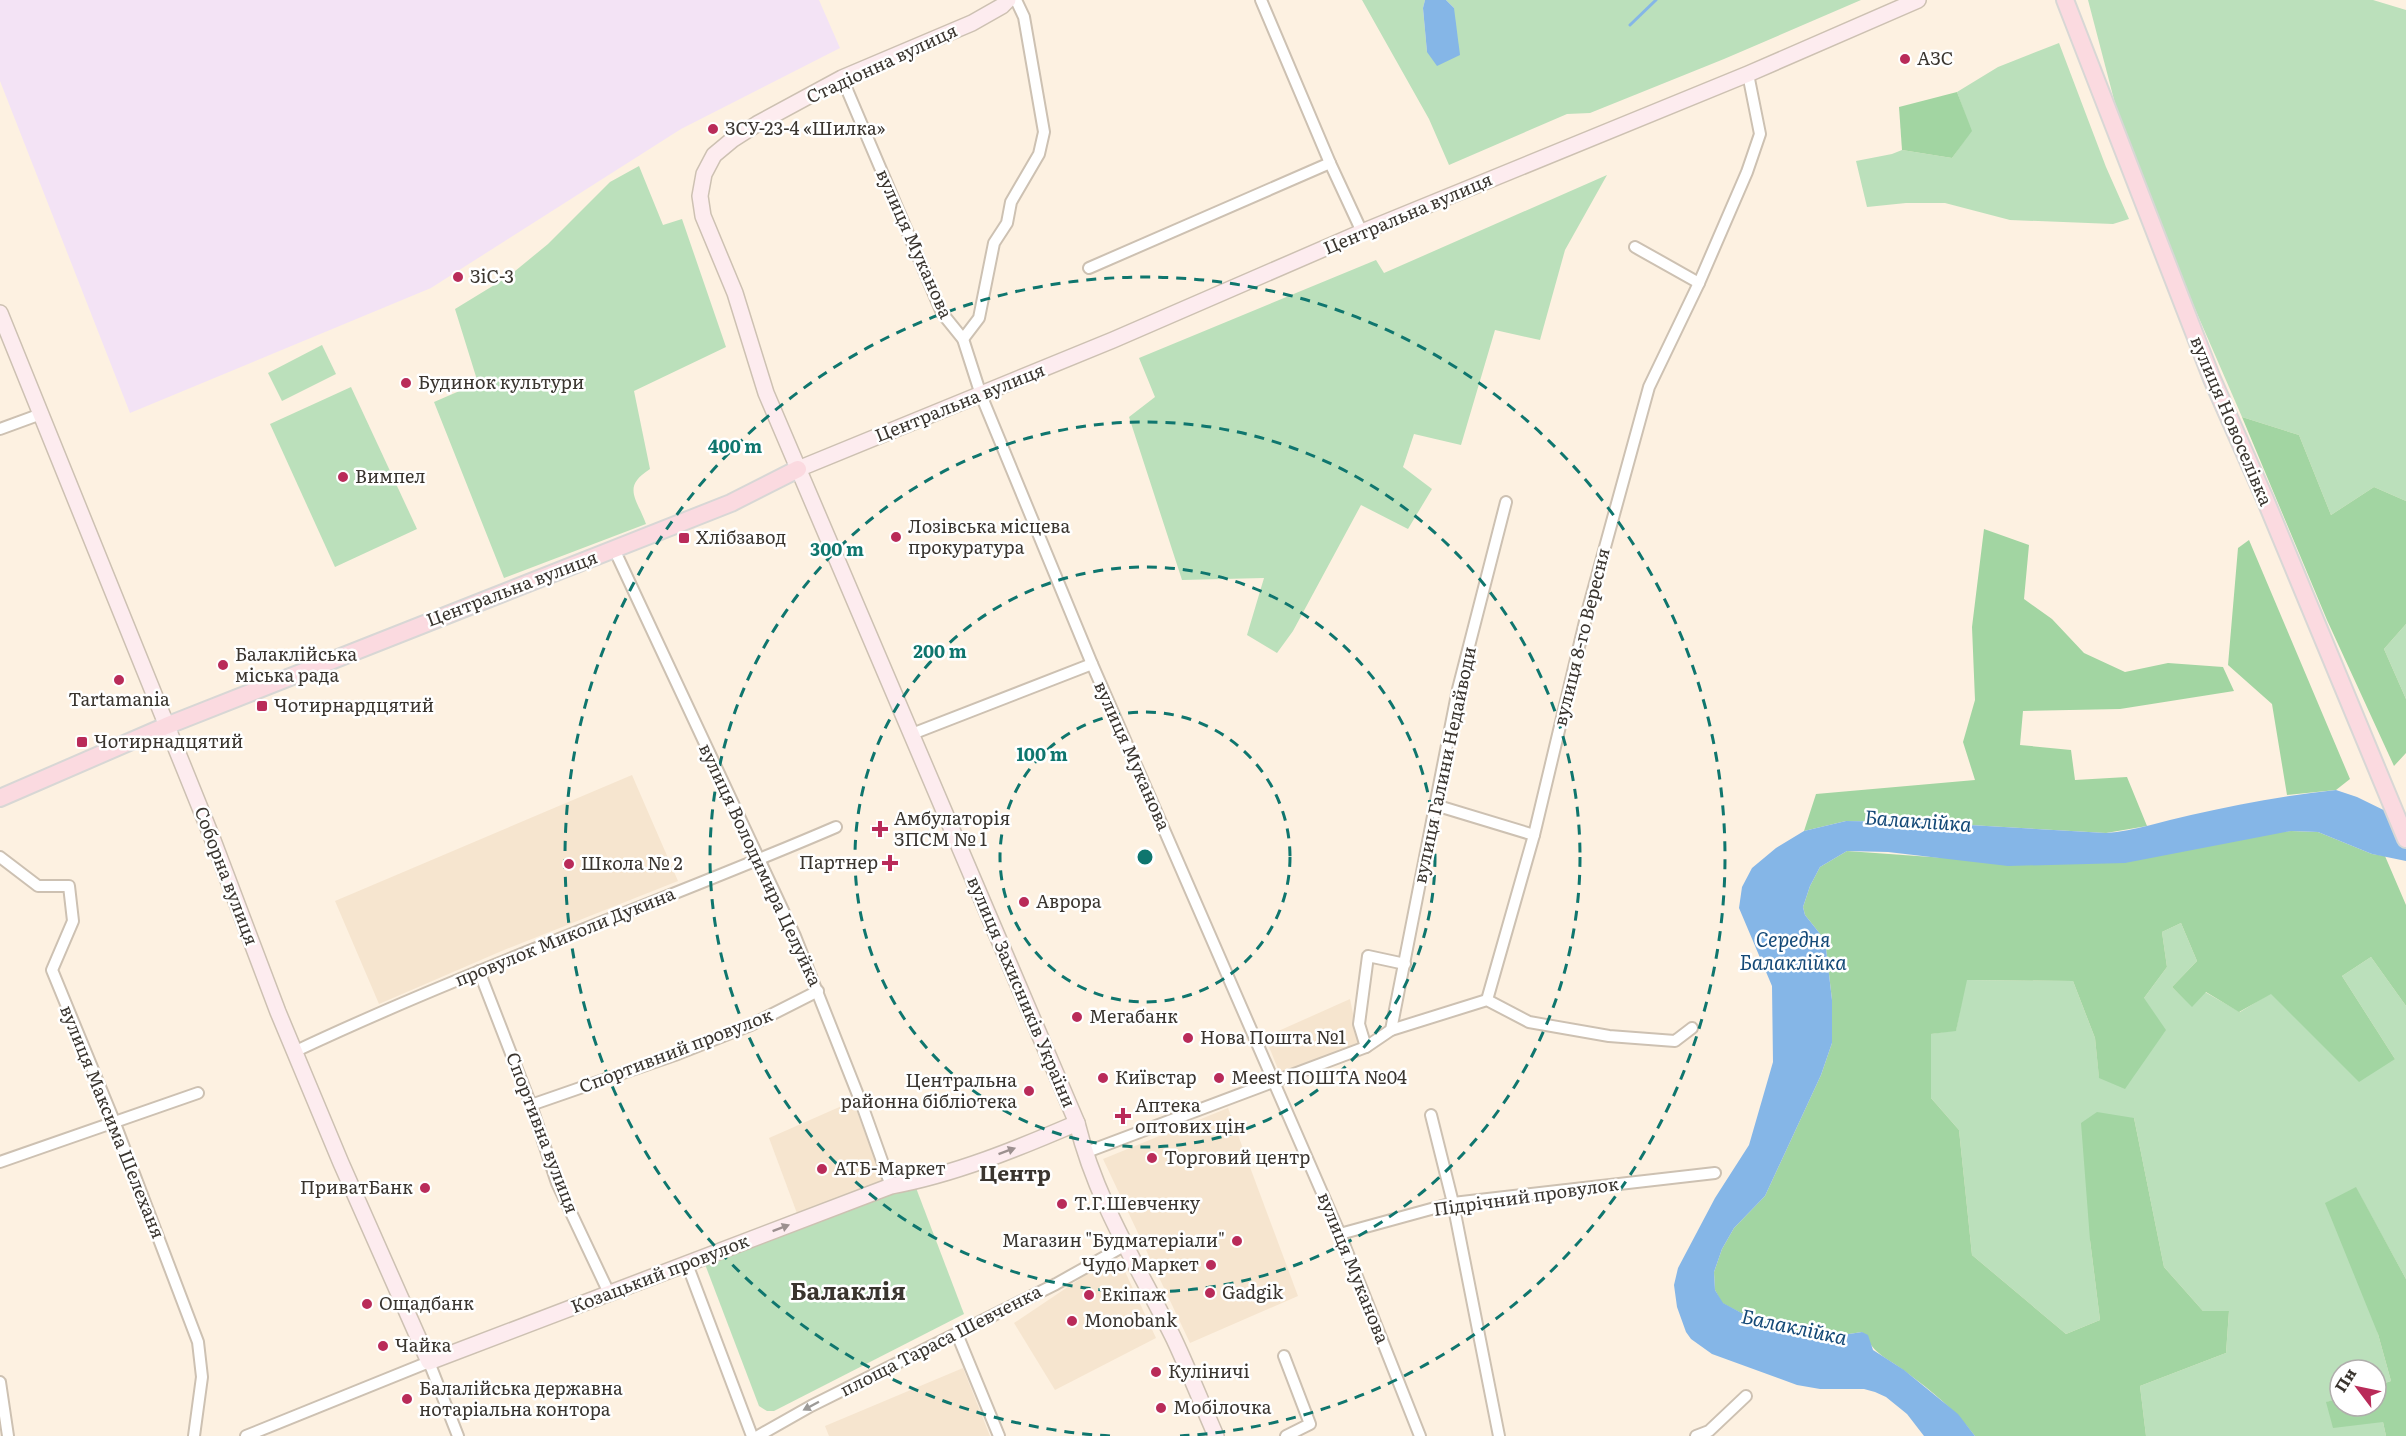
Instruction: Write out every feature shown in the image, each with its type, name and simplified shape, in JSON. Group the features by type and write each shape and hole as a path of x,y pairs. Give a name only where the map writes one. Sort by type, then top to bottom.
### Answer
{"main road":[{"name":"вулиця Новоселівка","path":"2065,0 2212,380 2265,499 2406,839"},
{"name":"Центральна вулиця","path":"0,798 166,726 462,607 731,503 798,469"}],"street":[{"name":"Стадіонна вулиця","path":"704,174 714,155 732,140 842,78 972,23 1002,6 1008,0"},
{"path":"963,339 979,318 994,243 1007,223 1011,202 1039,154 1044,132 1024,17 1016,0"},
{"path":"1261,0 1362,232"},
{"name":"Центральна вулиця","path":"798,469 981,395 1362,232 1748,74 1918,0"},
{"name":"вулиця 8-го Вересня","path":"1487,1000 1534,835 1587,609 1649,387 1699,282 1747,172 1760,134 1748,74"},
{"name":"вулиця Муканова","path":"842,78 942,313 963,339 981,395 1092,664 1340,1234 1420,1436"},
{"path":"1089,268 1330,163"},
{"name":"вулиця Захисників України","path":"704,174 700,196 704,216 735,293 766,393 1077,1123 1084,1154 1124,1246 1174,1340 1216,1436"},
{"path":"1635,247 1699,282"},
{"name":"Соборна вулиця","path":"0,313 212,835 278,1012 341,1163 429,1362 458,1436"},
{"path":"0,429 41,414"},
{"name":"вулиця Галини Недайводи","path":"1391,1030 1458,689 1506,502"},
{"name":"вулиця Володимира Целуйка","path":"614,549 795,936 862,1105 891,1186"},
{"path":"912,734 1092,664"},
{"path":"1435,805 1534,835"},
{"name":"провулок Миколи Дукина","path":"296,1051 479,971 759,861 836,827"},
{"name":"вулиця Максима Шелеханя","path":"0,857 38,886 69,886 72,921 52,970 114,1121 198,1342 202,1377 194,1436"},
{"path":"1365,1047 1359,1024 1368,956 1405,964"},
{"name":"Спортивна вулиця","path":"479,971 531,1105 557,1183 609,1293"},
{"name":"Спортивний провулок","path":"531,1105 675,1055 751,1025 818,991"},
{"path":"1084,1154 1365,1047 1391,1030 1487,1000 1529,1022 1609,1036 1675,1041 1692,1028"},
{"path":"0,1162 198,1093"},
{"path":"1431,1115 1453,1203 1498,1436"},
{"name":"Козацький провулок","path":"246,1436 429,1362 891,1186 916,1181 1009,1150 1077,1123"},
{"name":"Підрічний провулок","path":"1340,1234 1453,1203 1715,1173"},
{"name":"площа Тараса Шевченка","path":"758,1436 811,1406 1056,1284 1124,1246"},
{"path":"687,1264 752,1436"},
{"path":"957,1334 999,1436"},
{"path":"1284,1356 1310,1424 1286,1436"},
{"path":"0,1382 8,1436"},
{"path":"1696,1436 1709,1431 1746,1396"}],"shaded area":[{"path":"0,0 819,0 840,48 681,129 431,288 130,413 0,81"},
{"path":"632,775 678,881 504,950 379,1004 335,901"},
{"path":"1350,999 1359,1043 1280,1074 1265,1037"},
{"path":"853,1101 882,1179 880,1186 798,1216 769,1138"},
{"path":"1228,1108 1298,1296 1190,1343 1103,1159"},
{"path":"1108,1260 1121,1263 1156,1338 1055,1390 1014,1323"},
{"path":"963,1368 990,1436 829,1436 825,1426"}],"green space":[{"path":"1362,0 1425,0 1423,8 1427,52 1454,8 1446,0 1861,0 1590,113 1567,114 1449,165 1429,119"},
{"path":"2088,0 2373,0 2406,10 2406,501 2374,487 2331,515 2299,435 2242,417 2129,157"},
{"path":"2059,43 2106,167 2129,219 2113,224 2010,220 1945,203 1906,203 1867,207 1856,161 1902,150 1952,158 1971,131 1957,92 1998,67"},
{"path":"1957,92 1972,131 1952,158 1902,150 1899,107"},
{"path":"639,166 663,225 682,219 726,347 634,391 650,469 636,481 634,493 646,524 504,578 434,402 478,383 455,309 509,276 548,244 610,182"},
{"path":"1607,175 1565,250 1540,340 1495,330 1461,445 1414,434 1403,467 1432,489 1408,529 1361,505 1293,631 1277,653 1247,635 1264,578 1182,580 1129,417 1155,397 1139,358 1376,260 1384,273"},
{"path":"322,345 336,374 282,401 268,373"},
{"name":"Вимпел","path":"351,387 417,529 335,567 270,424"},
{"path":"2242,417 2299,435 2331,515 2374,487 2406,501 2406,624 2384,649 2406,699 2406,753 2394,766 2327,620"},
{"path":"1984,529 2029,545 2024,599 2052,619 2084,653 2125,672 2168,663 2223,667 2234,691 2120,709 2023,711 2020,745 2071,750 2075,780 2127,777 2147,826 2106,833 1918,822 1846,821 1804,831 1816,794 1975,780 1963,742 1975,700 1972,627"},
{"path":"2249,540 2350,779 2336,790 2287,795 2272,704 2228,665 2238,548"},
{"path":"2406,624 2406,699 2384,649"},
{"path":"2291,831 2318,832 2372,854 2385,856 2406,905 2406,1006 2371,957 2342,976 2395,1059 2359,1082 2271,994 2239,1012 2206,992 2192,1007 2172,987 2197,961 2181,923 2162,932 2167,967 2144,998 2166,1030 2125,1089 2099,1078 2095,1038 2073,981 1967,980 1956,1031 1931,1034 1931,1098 1959,1130 1972,1255 2066,1334 2100,1320 2090,1240 2081,1123 2097,1112 2134,1118 2164,1267 2203,1311 2229,1311 2226,1353 2140,1386 2146,1436 1975,1436 1960,1418 1934,1394 1877,1351 1862,1332 1816,1339 1777,1329 1722,1303 1715,1290 1714,1272 1722,1249 1734,1228 1765,1196 1821,1075 1832,1043 1832,1000 1825,940 1805,915 1803,907 1820,867 1847,851 1945,858"},
{"path":"2181,923 2197,961 2172,987 2192,1006 2205,992 2240,1012 2271,993 2395,1059 2342,976 2371,957 2406,1006 2406,1279 2356,1188 2378,1334 2385,1358 2328,1358 2328,1418 2372,1418 2383,1422 2386,1436 2146,1436 2140,1386 2226,1353 2229,1311 2203,1311 2164,1267 2134,1118 2090,1240 2100,1320 2066,1334 1972,1255 1959,1130 1931,1098 1931,1034 1956,1030 1966,980 2073,981 2095,1038 2099,1077 2144,998 2167,967 2162,932"},
{"path":"913,1180 964,1314 774,1411 767,1411 759,1406 703,1259"},
{"path":"2356,1187 2406,1279 2406,1436 2386,1436 2383,1422 2333,1428 2330,1418 2388,1418 2388,1382 2391,1381 2388,1358 2385,1358 2378,1334 2325,1203"}],"water":[{"path":"1425,0 1446,0 1454,8 1460,55 1437,66 1427,52 1423,8"},
{"name":"Середня Балаклійка","path":"2336,790 2357,797 2406,821 2406,861 2372,854 2318,832 2291,831 2125,863 2008,866 1888,852 1847,851 1820,867 1803,907 1805,915 1825,940 1832,1000 1832,1043 1821,1075 1765,1196 1734,1228 1722,1249 1714,1272 1715,1290 1723,1303 1777,1329 1816,1339 1862,1332 1868,1335 1873,1350 1904,1370 1958,1414 1975,1436 1924,1436 1907,1414 1886,1397 1875,1392 1864,1389 1820,1389 1797,1385 1712,1354 1691,1339 1677,1307 1674,1285 1678,1268 1715,1198 1749,1145 1773,1062 1772,986 1739,908 1742,887 1752,868 1776,848 1804,831 1846,821 1918,822 2106,833 2245,804"}],"waterway":[{"path":"1630,25 1656,0"}],"place":[{"name":"АЗС","path":"1905,59"},
{"name":"ЗСУ-23-4 «Шилка»","path":"713,129"},
{"name":"ЗіС-3","path":"458,277"},
{"name":"Будинок культури","path":"406,383"},
{"name":"Вимпел","path":"343,477"},
{"name":"Лозівська місцева прокуратура","path":"896,537"},
{"name":"Хлібзавод","path":"684,538"},
{"name":"Балаклійська міська рада","path":"223,665"},
{"name":"Tartamania","path":"119,680"},
{"name":"Чотирнардцятий","path":"262,706"},
{"name":"Чотирнадцятий","path":"82,742"},
{"name":"Амбулаторія ЗПСМ № 1","path":"880,829"},
{"name":"Партнер","path":"890,863"},
{"name":"Школа № 2","path":"569,864"},
{"name":"Аврора","path":"1024,902"},
{"name":"Мегабанк","path":"1077,1017"},
{"name":"Нова Пошта №1","path":"1188,1038"},
{"name":"Київстар","path":"1103,1078"},
{"name":"Meest ПОШТА №04","path":"1219,1078"},
{"name":"Центральна районна бібліотека","path":"1029,1091"},
{"name":"Аптека оптових цін","path":"1123,1116"},
{"name":"Торговий центр","path":"1152,1158"},
{"name":"АТБ-Маркет","path":"822,1169"},
{"name":"ПриватБанк","path":"425,1188"},
{"name":"Т.Г.Шевченку","path":"1062,1204"},
{"name":"Магазин \"Будматеріали\"","path":"1237,1241"},
{"name":"Чудо Маркет","path":"1211,1265"},
{"name":"Gadgik","path":"1210,1293"},
{"name":"Екіпаж","path":"1089,1295"},
{"name":"Ощадбанк","path":"367,1304"},
{"name":"Monobank","path":"1072,1321"},
{"name":"Чайка","path":"383,1346"},
{"name":"Куліничі","path":"1156,1372"},
{"name":"Балалійська державна нотаріальна контора","path":"407,1399"},
{"name":"Мобілочка","path":"1161,1408"}],"district":[{"name":"Центр","path":"1015,1174"},
{"name":"Балаклія","path":"848,1292"}],"water label":[{"name":"Балаклійка","path":"1918,821"},
{"name":"Балаклійка","path":"1794,1327"}]}
